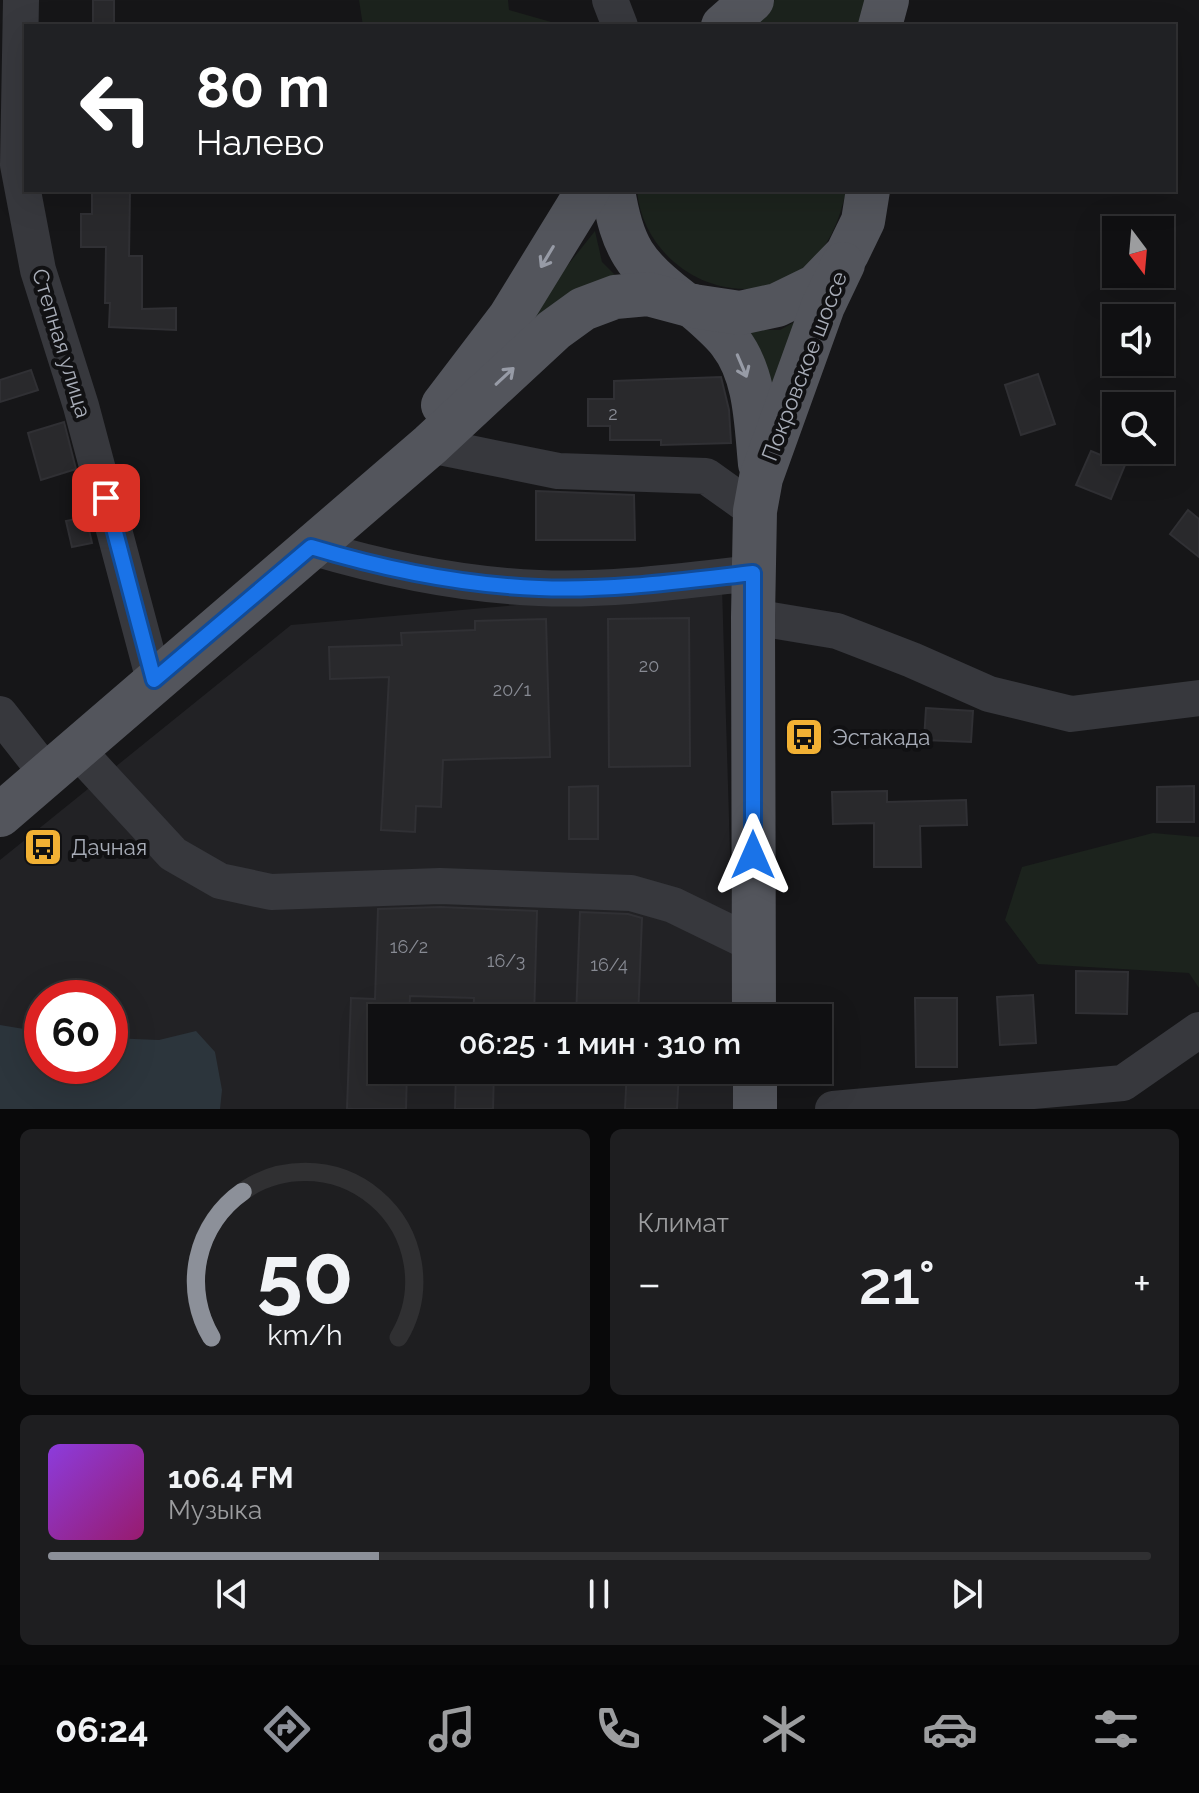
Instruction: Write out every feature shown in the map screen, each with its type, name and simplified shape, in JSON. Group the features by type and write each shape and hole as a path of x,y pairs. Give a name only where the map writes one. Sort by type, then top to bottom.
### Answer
{"main road":[{"path":"725,24 752,0"},
{"path":"881,24 887,0"},
{"path":"383,483 510,317 587,192"},
{"name":"Покровское шоссе","path":"613,192 617,217 629,251 650,277 686,303 730,342 745,369 755,413 758,495 753,573 754,1004"},
{"name":"Покровское шоссе","path":"758,495 823,306 863,221 868,192"},
{"path":"0,815 430,445 554,330 583,309 615,297 648,294 740,313 777,305 816,286 847,254"},
{"path":"755,1084 755,1109"}],"street":[{"name":"Степная улица","path":"21,0 18,165 38,270 81,406 154,680"},
{"path":"610,0 619,24"},
{"path":"430,445 558,471 706,476 758,495"},
{"path":"311,547 367,564 439,577 539,588 613,587 753,573"},
{"path":"753,617 837,631 989,694 1071,714 1199,698"},
{"path":"0,714 173,854 220,881 271,892 440,886 631,893 673,905 753,944"},
{"path":"833,1109 1131,1096 1199,1030"}],"shaded area":[{"path":"359,0 508,0 509,10 558,24 363,24"},
{"path":"775,0 890,0 885,24 747,24"},
{"path":"637,192 845,192 838,220 816,256 791,277 763,287 734,288 706,282 681,267 659,247 644,221"},
{"path":"595,231 602,262 621,281 481,374"},
{"path":"814,311 774,432 739,330 780,330"},
{"path":"722,587 735,1004 368,1004 368,1084 736,1084 737,1109 0,1109 0,860 291,625"},
{"path":"1153,833 1199,837 1199,988 1189,973 1038,964 1005,920 1022,867"},
{"path":"0,1025 24,1029 24,1084 128,1084 128,1039 159,1040 196,1031 215,1052 222,1090 220,1109 0,1109"}],"building":[{"path":"93,0 114,0 114,24 93,24"},
{"path":"92,192 130,192 129,256 142,256 142,309 176,308 176,330 109,327 110,303 105,303 106,247 81,247 81,214 92,214"},
{"path":"31,370 38,390 0,402 0,380"},
{"path":"1038,374 1055,424 1021,435 1005,385"},
{"path":"721,377 729,410 731,443 661,445 661,440 610,440 610,426 588,426 588,399 614,399 614,381"},
{"path":"64,422 76,469 41,480 28,433"},
{"path":"1091,451 1102,456 1102,464 1125,465 1111,499 1076,485"},
{"path":"536,491 634,495 635,540 536,540"},
{"path":"1188,510 1199,519 1199,557 1170,534"},
{"path":"86,517 92,543 72,547 66,521"},
{"path":"689,618 690,766 609,767 608,619"},
{"path":"546,619 550,757 443,760 441,807 416,806 415,832 381,830 389,677 330,679 329,647 402,645 401,633 475,630 475,621"},
{"path":"926,708 973,711 971,742 924,740"},
{"path":"598,786 598,839 569,839 569,787"},
{"path":"1194,786 1194,822 1157,822 1157,787"},
{"path":"887,791 887,802 966,800 967,825 920,826 921,867 874,867 874,823 833,824 832,792"},
{"path":"440,907 537,911 534,1004 474,1004 474,998 410,996 410,1004 368,1004 368,1084 407,1084 406,1109 347,1109 351,998 375,999 378,909"},
{"path":"580,912 628,914 642,918 639,1004 577,1004"},
{"path":"1076,971 1128,972 1127,1014 1076,1013"},
{"path":"1033,995 1036,1043 1000,1045 997,997"},
{"path":"915,998 957,998 957,1067 916,1067"},
{"path":"456,1084 494,1084 493,1109 455,1109"},
{"path":"626,1084 678,1084 677,1109 625,1109"}],"place":[{"name":"Эстакада","path":"804,737"},
{"name":"Дачная","path":"43,847"}],"route":[{"path":"106,498 154,680 311,547 367,564 453,579 539,588 613,587 753,573 753,855"}]}
